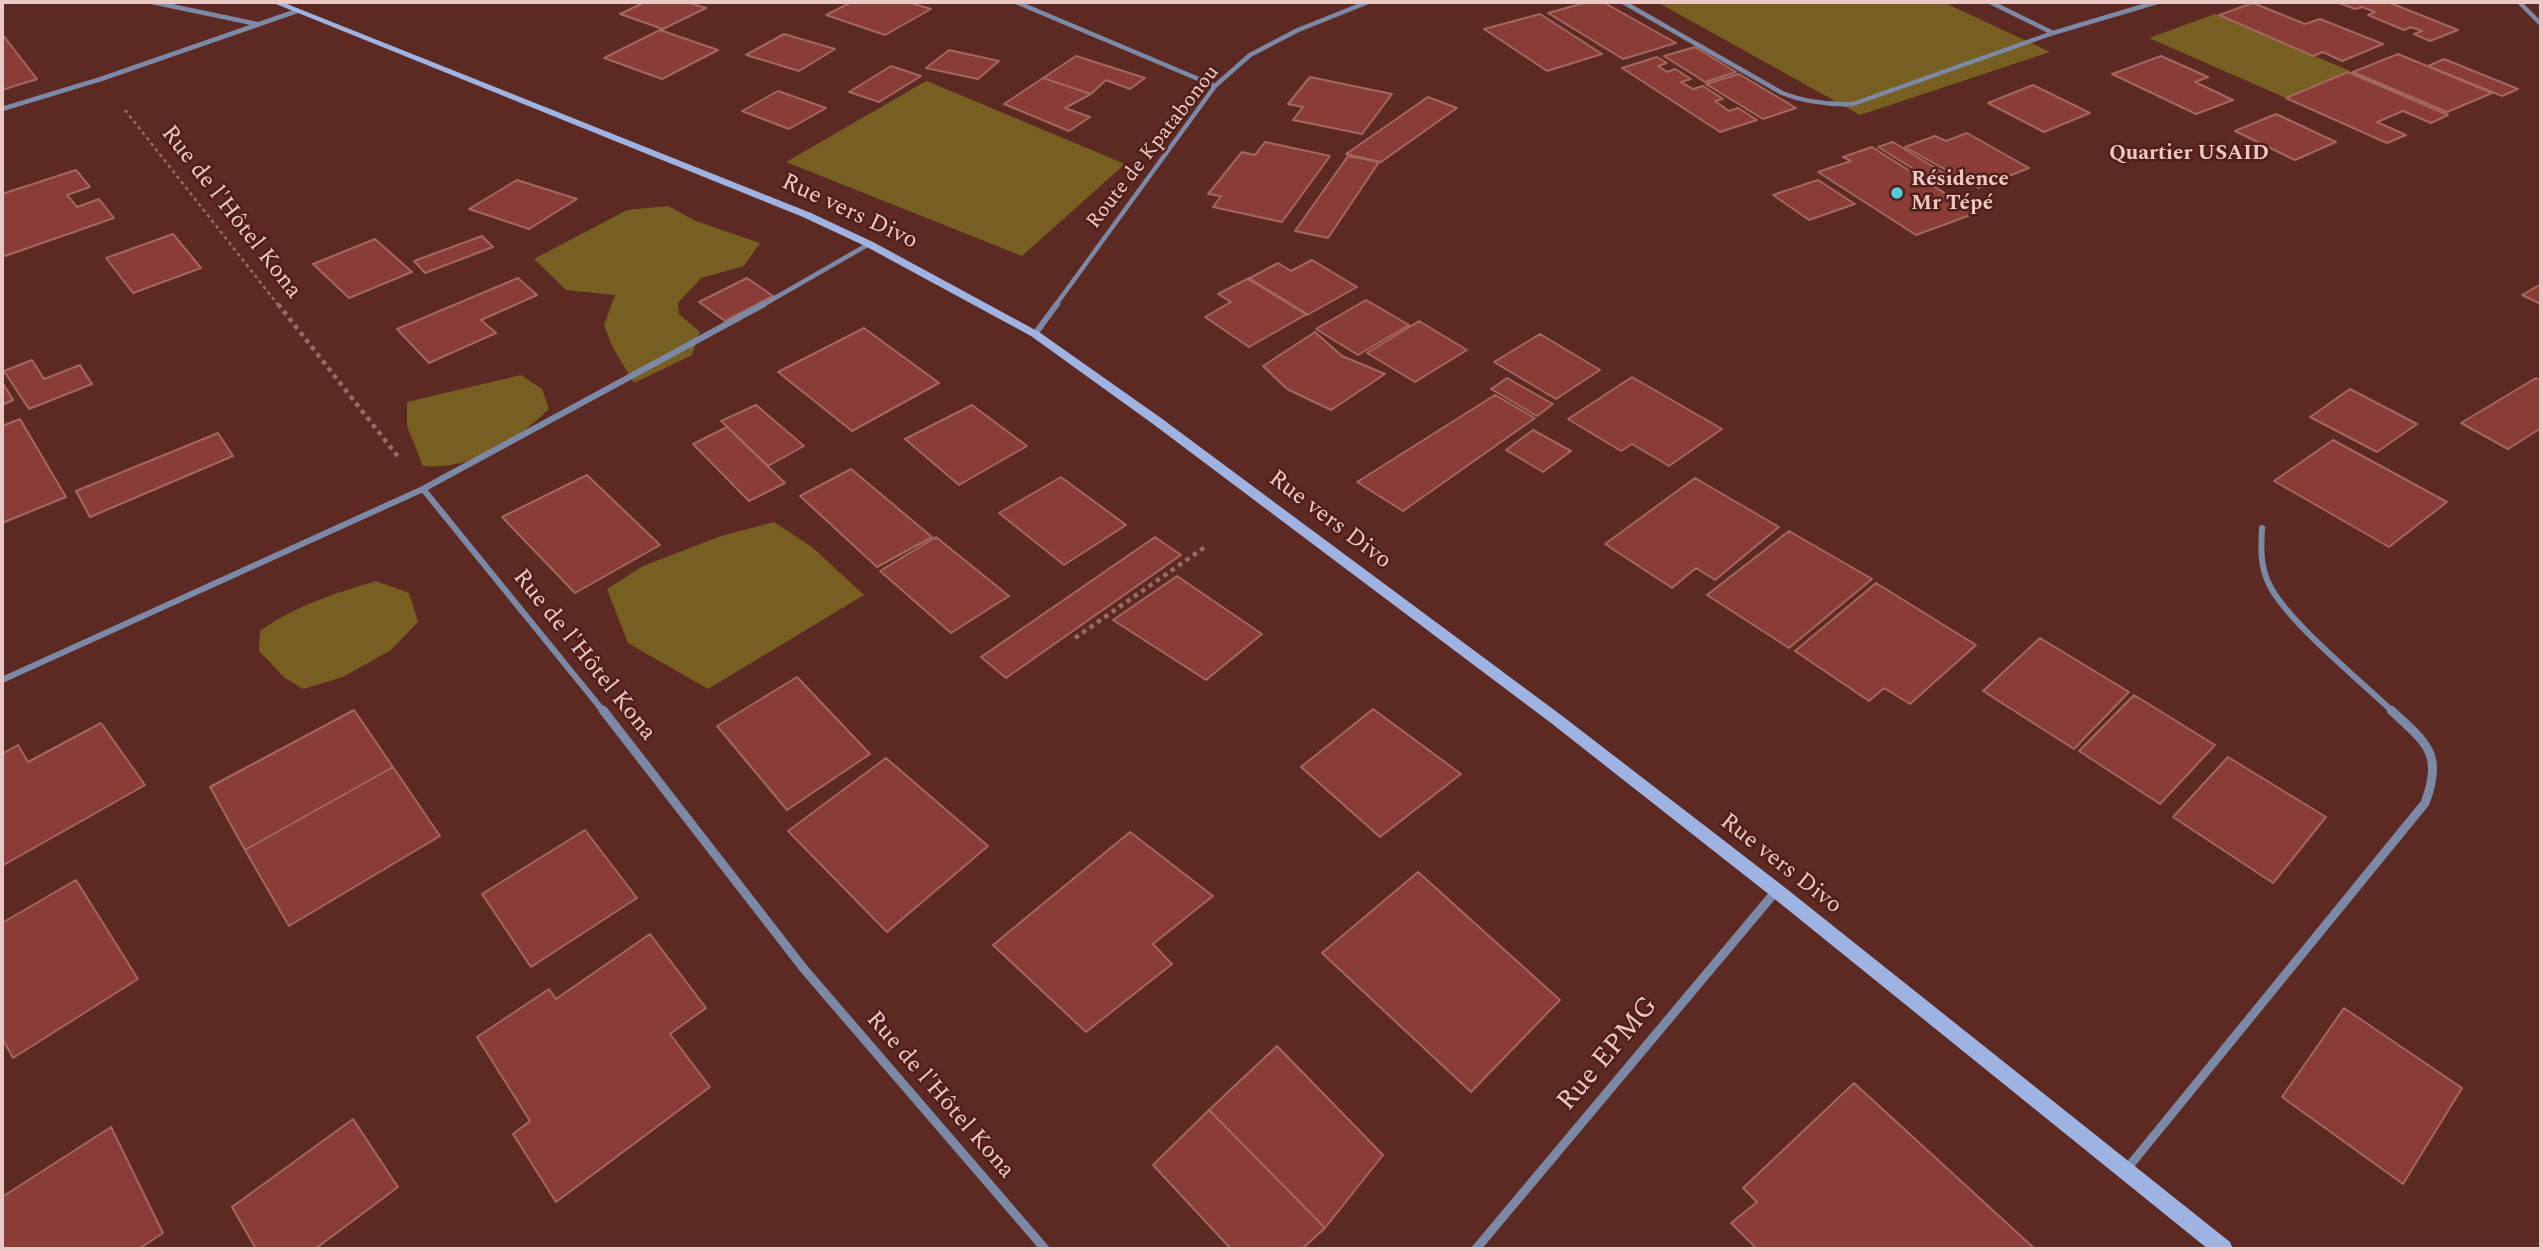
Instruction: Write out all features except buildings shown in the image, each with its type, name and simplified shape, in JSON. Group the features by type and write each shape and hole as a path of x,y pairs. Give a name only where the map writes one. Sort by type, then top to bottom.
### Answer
{"main road":[{"name":"Rue vers Divo","path":"275,2 807,215 869,244 1035,334 1157,421 1545,711 1777,891 2223,1249"}],"street":[{"path":"152,2 260,24"},
{"path":"1016,2 1216,86"},
{"name":"Route de Kpatabonou","path":"1035,334 1216,86 1250,55 1298,30 1368,2"},
{"path":"1623,2 1782,93 1804,102 1825,105 1853,104 2053,33 2157,2"},
{"path":"1990,2 2053,33"},
{"path":"2519,2 2541,24"},
{"path":"2,109 101,79 297,10"},
{"path":"2,681 423,489 803,283 869,244"},
{"name":"Rue de l'Hôtel Kona","path":"423,489 556,650 804,969 1045,1249"},
{"path":"2126,1171 2424,803 2437,773 2430,750 2413,731 2289,613 2268,583 2262,559 2262,528"},
{"name":"Rue EPMG","path":"1476,1249 1777,891"}],"path":[{"name":"Rue de l'Hôtel Kona","path":"101,79 423,489"},
{"path":"1075,638 1205,547"}],"shaded area":[{"path":"1657,2 1943,2 2050,52 1860,115"},
{"path":"2215,14 2350,71 2288,99 2149,38"},
{"path":"926,81 1125,164 1022,256 786,162"},
{"path":"668,206 696,221 760,243 744,266 701,278 678,303 679,314 700,332 692,355 634,383 612,346 604,325 615,295 566,290 534,259 627,210"},
{"path":"521,375 542,389 549,409 522,432 492,451 459,463 423,466 407,426 407,402"},
{"path":"774,522 812,547 864,595 708,689 628,643 607,589 643,566 721,536"},
{"path":"376,581 409,593 418,622 391,650 343,677 303,689 285,678 259,651 260,631 287,614 316,601"}],"place":[{"name":"Résidence Mr Tépé","path":"1897,193"}],"district":[{"name":"Quartier USAID","path":"2189,155"}]}
